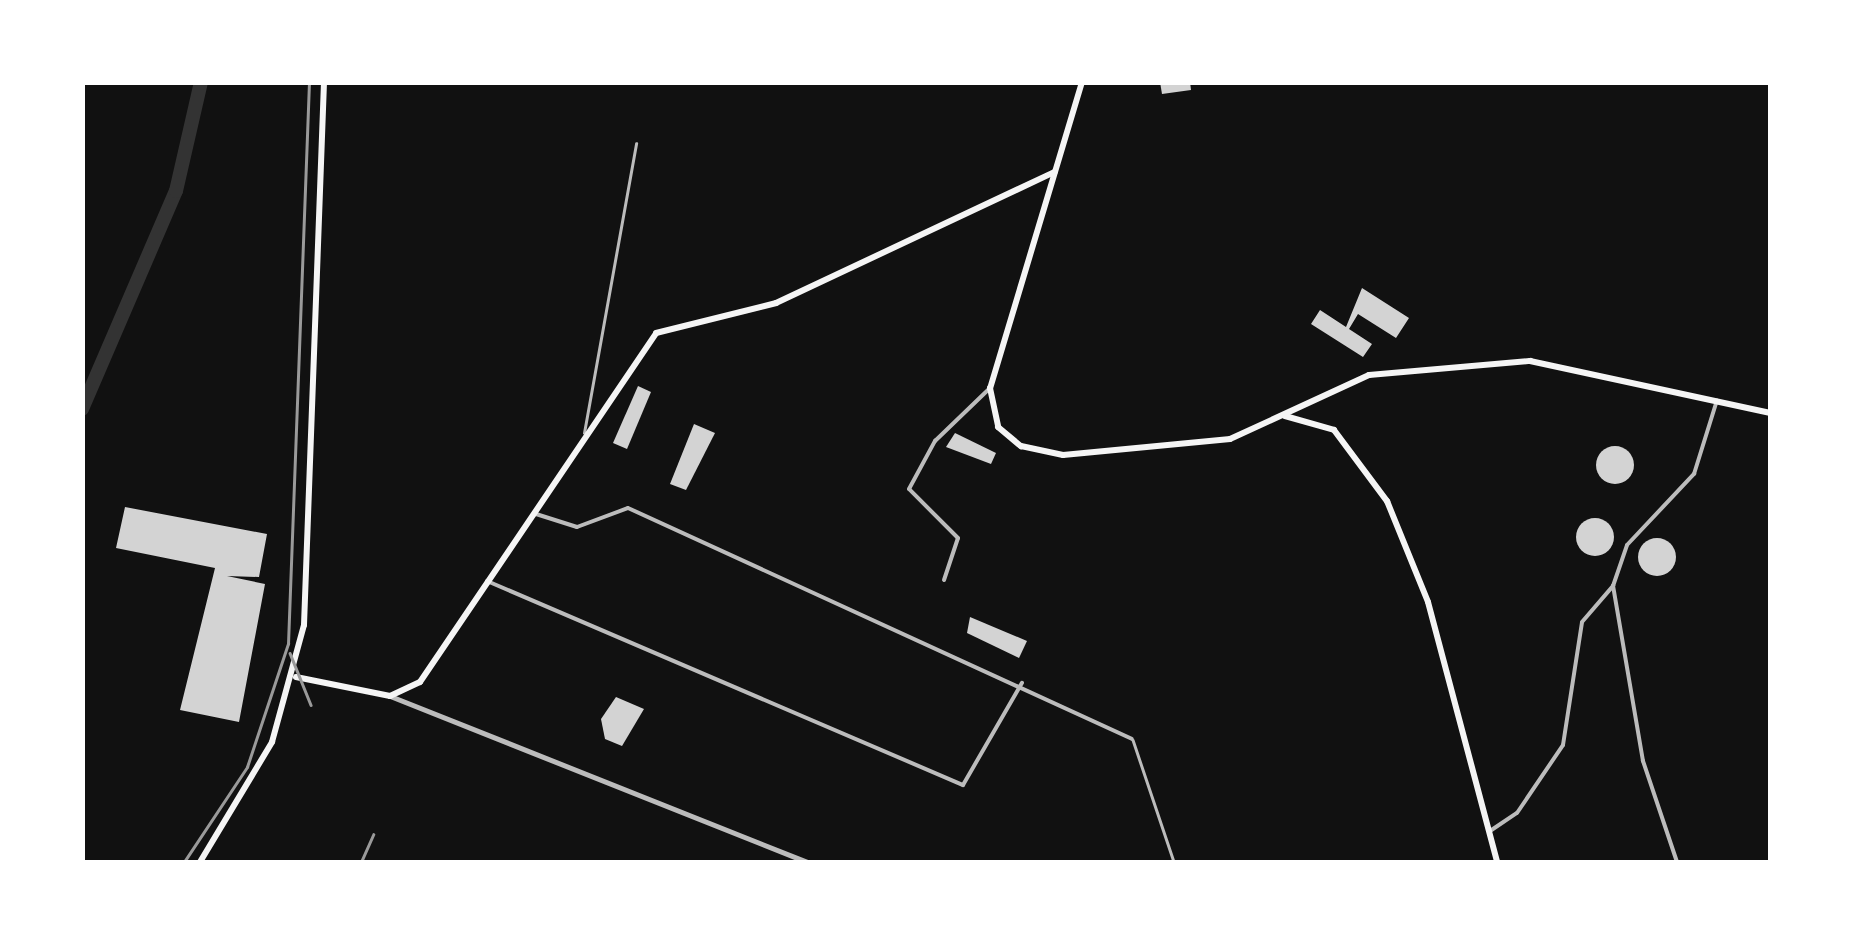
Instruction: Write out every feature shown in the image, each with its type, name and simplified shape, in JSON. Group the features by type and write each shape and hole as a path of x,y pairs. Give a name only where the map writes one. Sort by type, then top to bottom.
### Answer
{"main road":[{"path":"200,862 260,771 296,677 316,451 324,82"},
{"path":"1082,82 990,388 1008,438 1055,456 1230,438 1381,373 1541,361 1770,413"},
{"path":"296,677 390,696 425,677 536,514 642,346 666,327 756,311 1054,172"},
{"path":"1319,398 1321,420 1373,477 1407,545 1497,862"},
{"path":"1285,416 1321,420"}],"street":[{"path":"944,580 958,538 909,488 933,444 990,388"},
{"path":"1490,831 1517,813 1563,745 1582,622 1613,586 1627,545 1694,474 1717,400"},
{"path":"536,514 578,527 625,508 1022,683 1132,739"},
{"path":"487,581 962,785 1022,683"},
{"path":"1613,586 1643,761 1677,862"},
{"path":"390,696 808,862"}],"lane":[{"path":"584,434 636,144"},
{"path":"1132,739 1174,862"}],"building":[{"path":"1160,82 1190,82 1191,90 1162,94"},
{"path":"1362,288 1409,318 1396,338 1358,314 1349,329 1372,344 1363,357 1311,324 1320,310 1346,327"},
{"path":"638,386 651,392 627,449 613,443"},
{"path":"694,424 715,433 686,490 670,484"},
{"path":"955,433 996,453 991,464 946,447"},
{"path":"1615,446 1628,452 1634,465 1628,478 1615,484 1602,478 1596,465 1602,452"},
{"path":"125,507 267,534 259,577 227,576 265,584 239,722 180,710 215,568 116,548"},
{"path":"1595,518 1608,524 1614,537 1608,550 1595,556 1582,550 1576,537 1582,524"},
{"path":"1657,538 1670,544 1676,557 1670,570 1657,576 1644,570 1638,557 1644,544"},
{"path":"970,617 1027,641 1019,658 967,633"},
{"path":"616,697 644,709 622,746 605,739 601,719"}],"waterway":[{"path":"82,409 176,191 201,82"}],"tram line":[{"path":"184,862 247,767 288,644 309,82"},
{"path":"290,653 311,705"}],"railway":[{"path":"361,862 373,835"}]}
